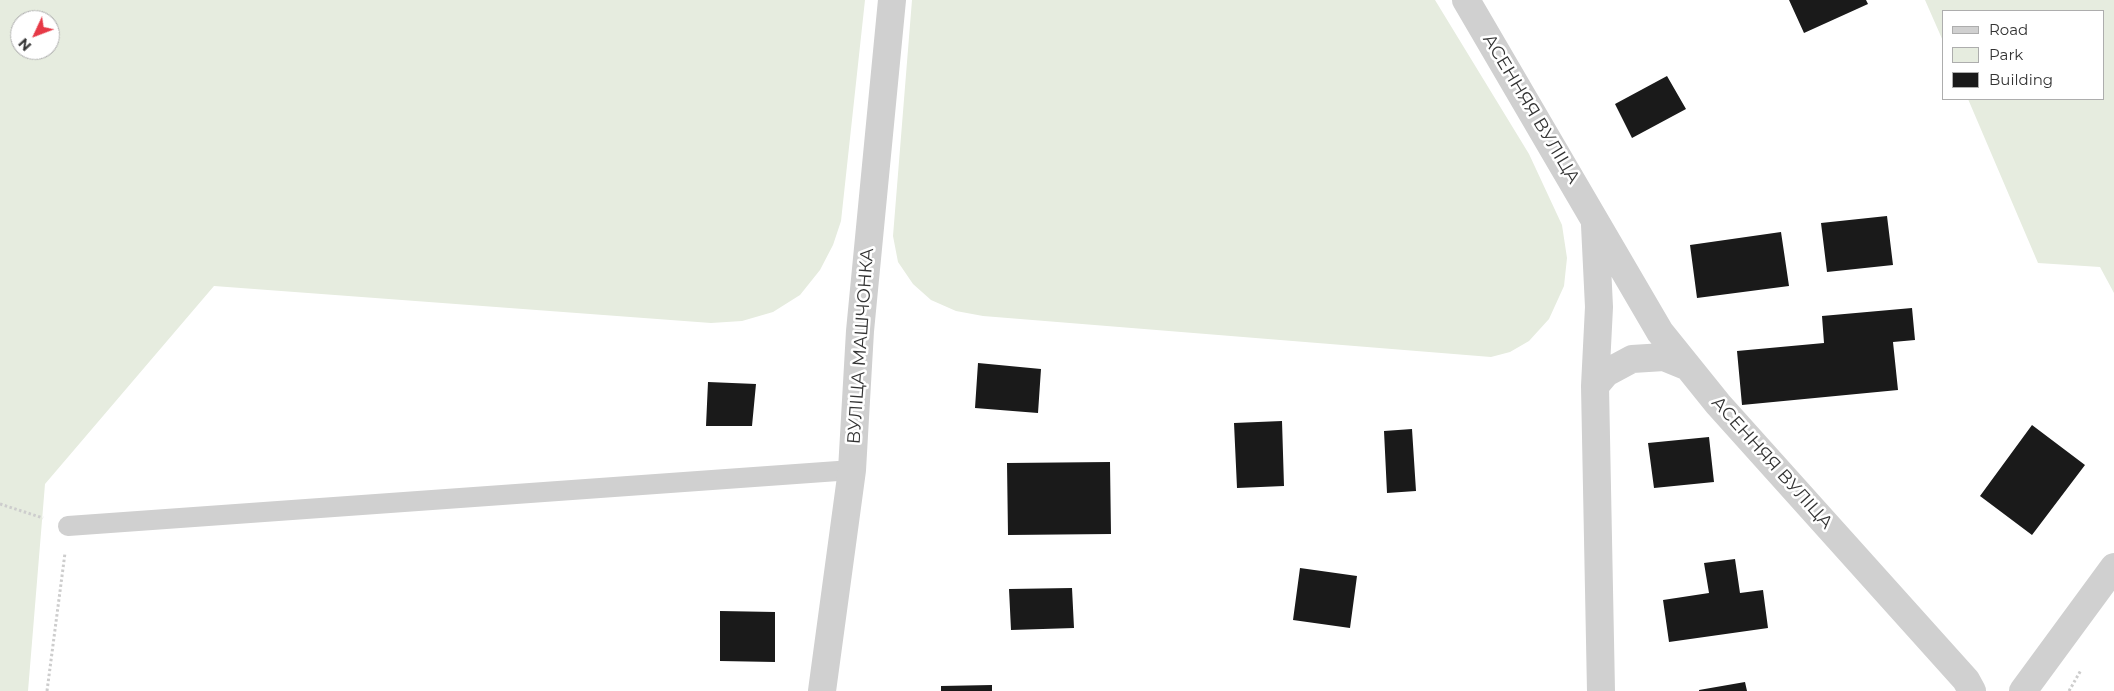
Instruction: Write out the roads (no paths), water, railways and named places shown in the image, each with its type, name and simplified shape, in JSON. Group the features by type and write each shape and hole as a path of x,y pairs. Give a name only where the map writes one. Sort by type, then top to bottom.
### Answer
{"street":[{"name":"ВУЛІЦА МАШЧОНКА","path":"822,691 852,470 860,331 892,0"},
{"name":"АСЕННЯЯ ВУЛІЦА","path":"1466,0 1594,218 1638,297 1686,366 1972,687"},
{"name":"АСЕННЯЯ ВУЛІЦА","path":"1594,218 1599,307 1595,386 1601,691"},
{"path":"1595,386 1606,373 1632,359 1664,357 1686,366"},
{"path":"2025,690 2114,567"}],"lane":[{"path":"68,526 852,470"}]}
